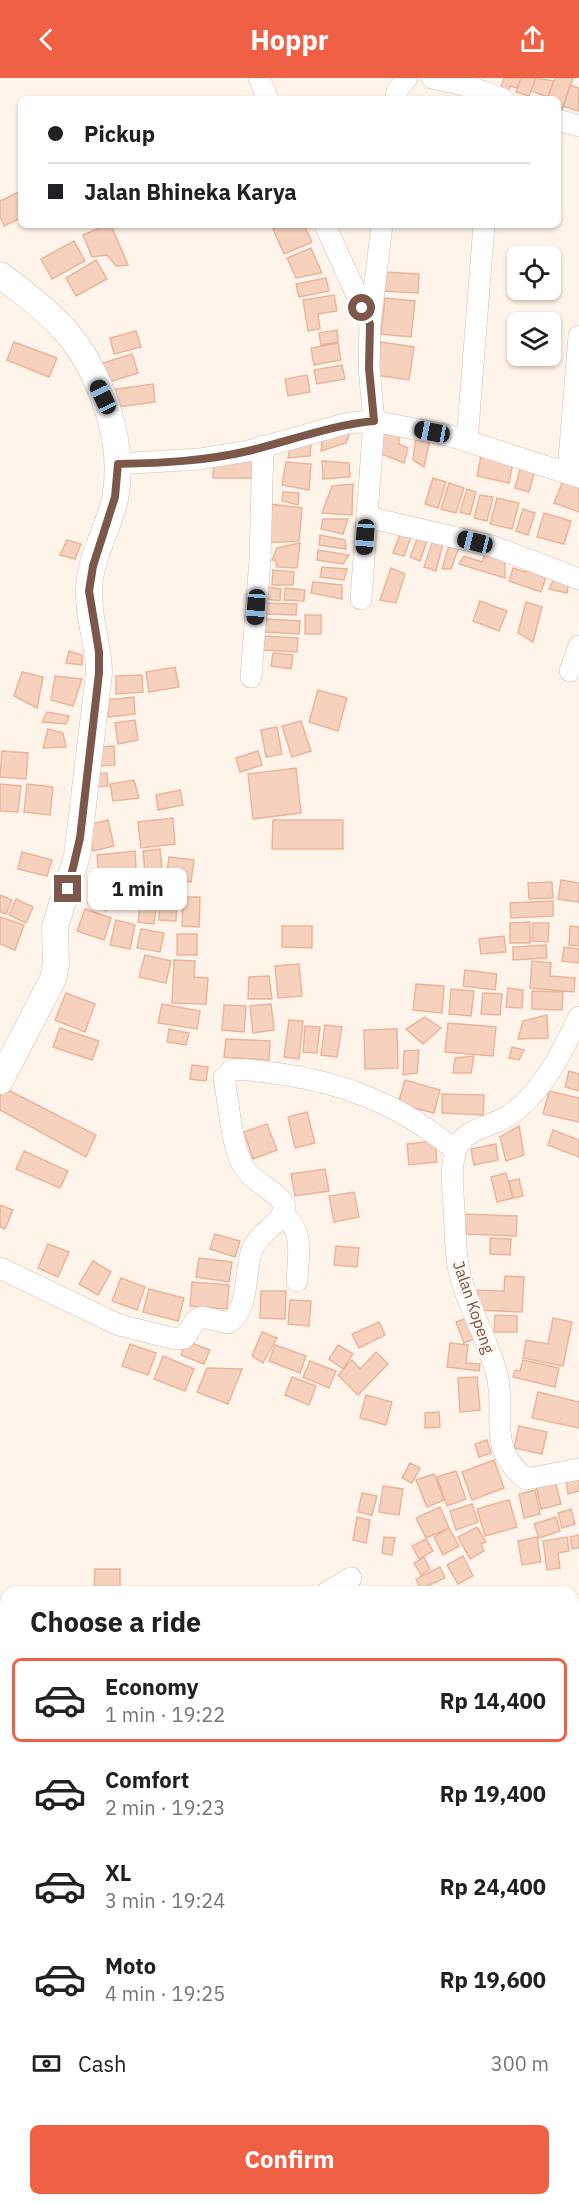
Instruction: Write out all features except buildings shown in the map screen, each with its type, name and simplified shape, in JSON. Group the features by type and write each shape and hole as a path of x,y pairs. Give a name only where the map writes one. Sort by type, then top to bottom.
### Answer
{"street":[{"path":"259,78 267,96"},
{"path":"396,96 397,91 406,78"},
{"path":"432,78 490,96"},
{"path":"561,121 579,126"},
{"path":"326,228 370,324"},
{"path":"361,599 374,421 369,368 370,324 382,228"},
{"path":"467,441 484,228"},
{"path":"0,275 46,311 77,347 103,397 118,464 115,497 93,566 89,591 99,652 99,673 77,856 55,927 56,964 46,995 0,1081"},
{"path":"118,464 199,459 263,446 348,423 374,421 467,441 573,474 579,336"},
{"path":"251,677 260,560 263,446"},
{"path":"367,517 492,546 579,579"},
{"path":"570,671 579,646"},
{"path":"0,1268 120,1325 182,1340 188,1335 197,1319 202,1317 228,1323 234,1319 242,1301 255,1243 284,1214 285,1206 282,1199 250,1175 238,1154 224,1078 232,1070 320,1080 363,1093 418,1122 456,1151 461,1142 477,1129 508,1116 528,1098 558,1060 579,1017"},
{"name":"Jalan Kopeng","path":"456,1151 454,1248 466,1293 497,1376 503,1452 506,1460 526,1479 579,1469"},
{"path":"284,1214 292,1221 299,1235 297,1281"},
{"path":"337,1586 351,1578"}],"route":[{"path":"68,889 80,838 99,673 99,652 89,591 93,566 115,497 118,464 199,459 248,451 348,423 374,421 369,368 370,324 362,308"}]}
